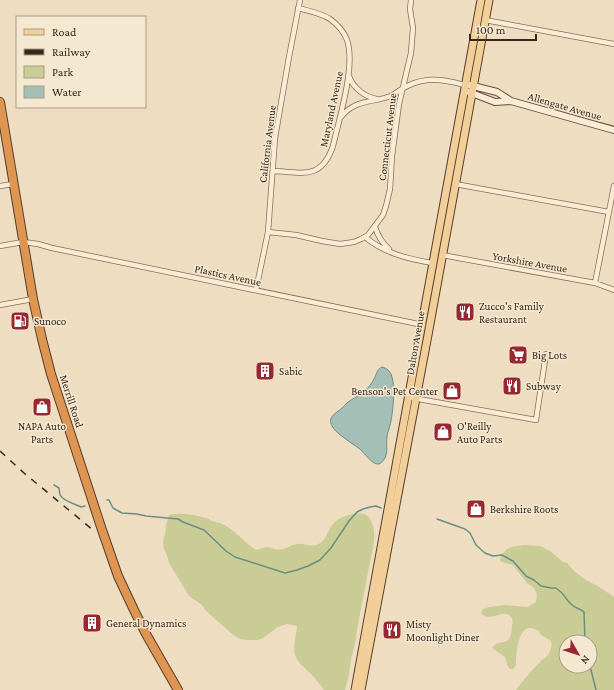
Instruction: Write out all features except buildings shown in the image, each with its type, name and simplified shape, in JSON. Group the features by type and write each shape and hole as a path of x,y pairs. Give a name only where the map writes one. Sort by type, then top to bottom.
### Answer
{"highway":[{"name":"Merrill Road","path":"0,102 1,122 33,299 43,345 53,380 113,564 139,622 178,690"}],"main road":[{"name":"Dalton Avenue","path":"355,690 481,0"},
{"name":"Dalton Avenue","path":"361,690 489,0"}],"street":[{"name":"California Avenue","path":"256,290 268,232 275,138 300,0"},
{"name":"Connecticut Avenue","path":"365,237 375,227 383,215 390,189 399,104 411,53 413,28 410,9 411,0"},
{"name":"Maryland Avenue","path":"273,171 302,173 313,171 320,168 330,156 334,146 340,118 348,72 349,52 344,33 331,19 316,12 298,8"},
{"path":"485,20 614,44"},
{"path":"348,72 350,80 359,91 379,99"},
{"path":"340,118 348,109 356,104 392,95 412,84 427,80 442,80 465,85"},
{"name":"Allengate Avenue","path":"465,85 483,97 495,102 511,101"},
{"name":"Allengate Avenue","path":"472,90 497,92 511,101 614,130"},
{"path":"0,186 13,184"},
{"path":"455,184 609,212"},
{"path":"595,283 614,186"},
{"path":"375,227 384,245 393,253"},
{"path":"268,232 296,235 340,244 354,242 365,237 371,242 393,253 417,261 432,263"},
{"name":"Plastics Avenue","path":"0,246 23,242 38,244 429,327"},
{"name":"Yorkshire Avenue","path":"442,255 595,283 614,290"},
{"path":"0,305 33,299"},
{"path":"408,397 536,420 546,354"}],"green space":[{"path":"357,513 364,514 372,522 374,542 345,690 324,690 314,677 298,661 294,648 297,626 287,624 278,627 258,640 240,639 231,633 206,611 202,605 189,596 169,563 164,549 163,541 169,515 189,514 209,519 230,529 256,550 268,547 280,550 297,544 311,546 320,544 335,522 344,517"},
{"path":"524,545 540,546 550,551 563,562 567,563 574,571 586,580 614,597 614,690 516,690 540,662 549,654 552,644 550,640 539,633 539,631 531,628 526,629 519,639 516,664 510,669 507,665 505,657 492,648 499,643 508,641 510,638 513,623 512,618 507,614 492,617 484,616 481,613 483,609 505,605 527,607 536,602 537,594 534,588 527,583 513,565 501,562 500,559 504,552 512,547"}],"water":[{"path":"382,367 389,371 393,379 393,401 392,417 387,435 386,456 382,462 376,464 371,461 360,449 334,429 331,423 331,418 347,403 365,391"}],"waterway":[{"path":"54,485 59,488 60,495 64,499 81,507 85,506"},
{"path":"107,500 109,500 113,508 122,513 178,519 204,530 226,551 235,557 285,573 308,566 320,560 331,548 349,521 357,512 370,507 376,506 381,508"},
{"path":"437,519 465,529 470,533 476,545 485,553 493,556 502,555 513,561 526,576 541,586 556,588 559,590 572,605 584,612 585,634"},
{"path":"592,674 596,690"}],"railway":[{"path":"0,451 24,473 93,530"}],"place":[{"name":"Zucco's Family Restaurant","path":"465,312"},
{"name":"Sunoco","path":"20,321"},
{"name":"Big Lots","path":"518,355"},
{"name":"Sabic","path":"265,371"},
{"name":"Subway","path":"512,386"},
{"name":"Benson's Pet Center","path":"452,391"},
{"name":"NAPA Auto Parts","path":"42,407"},
{"name":"O'Reilly Auto Parts","path":"443,432"},
{"name":"Berkshire Roots","path":"476,509"},
{"name":"General Dynamics","path":"92,623"},
{"name":"Misty Moonlight Diner","path":"392,630"}]}
